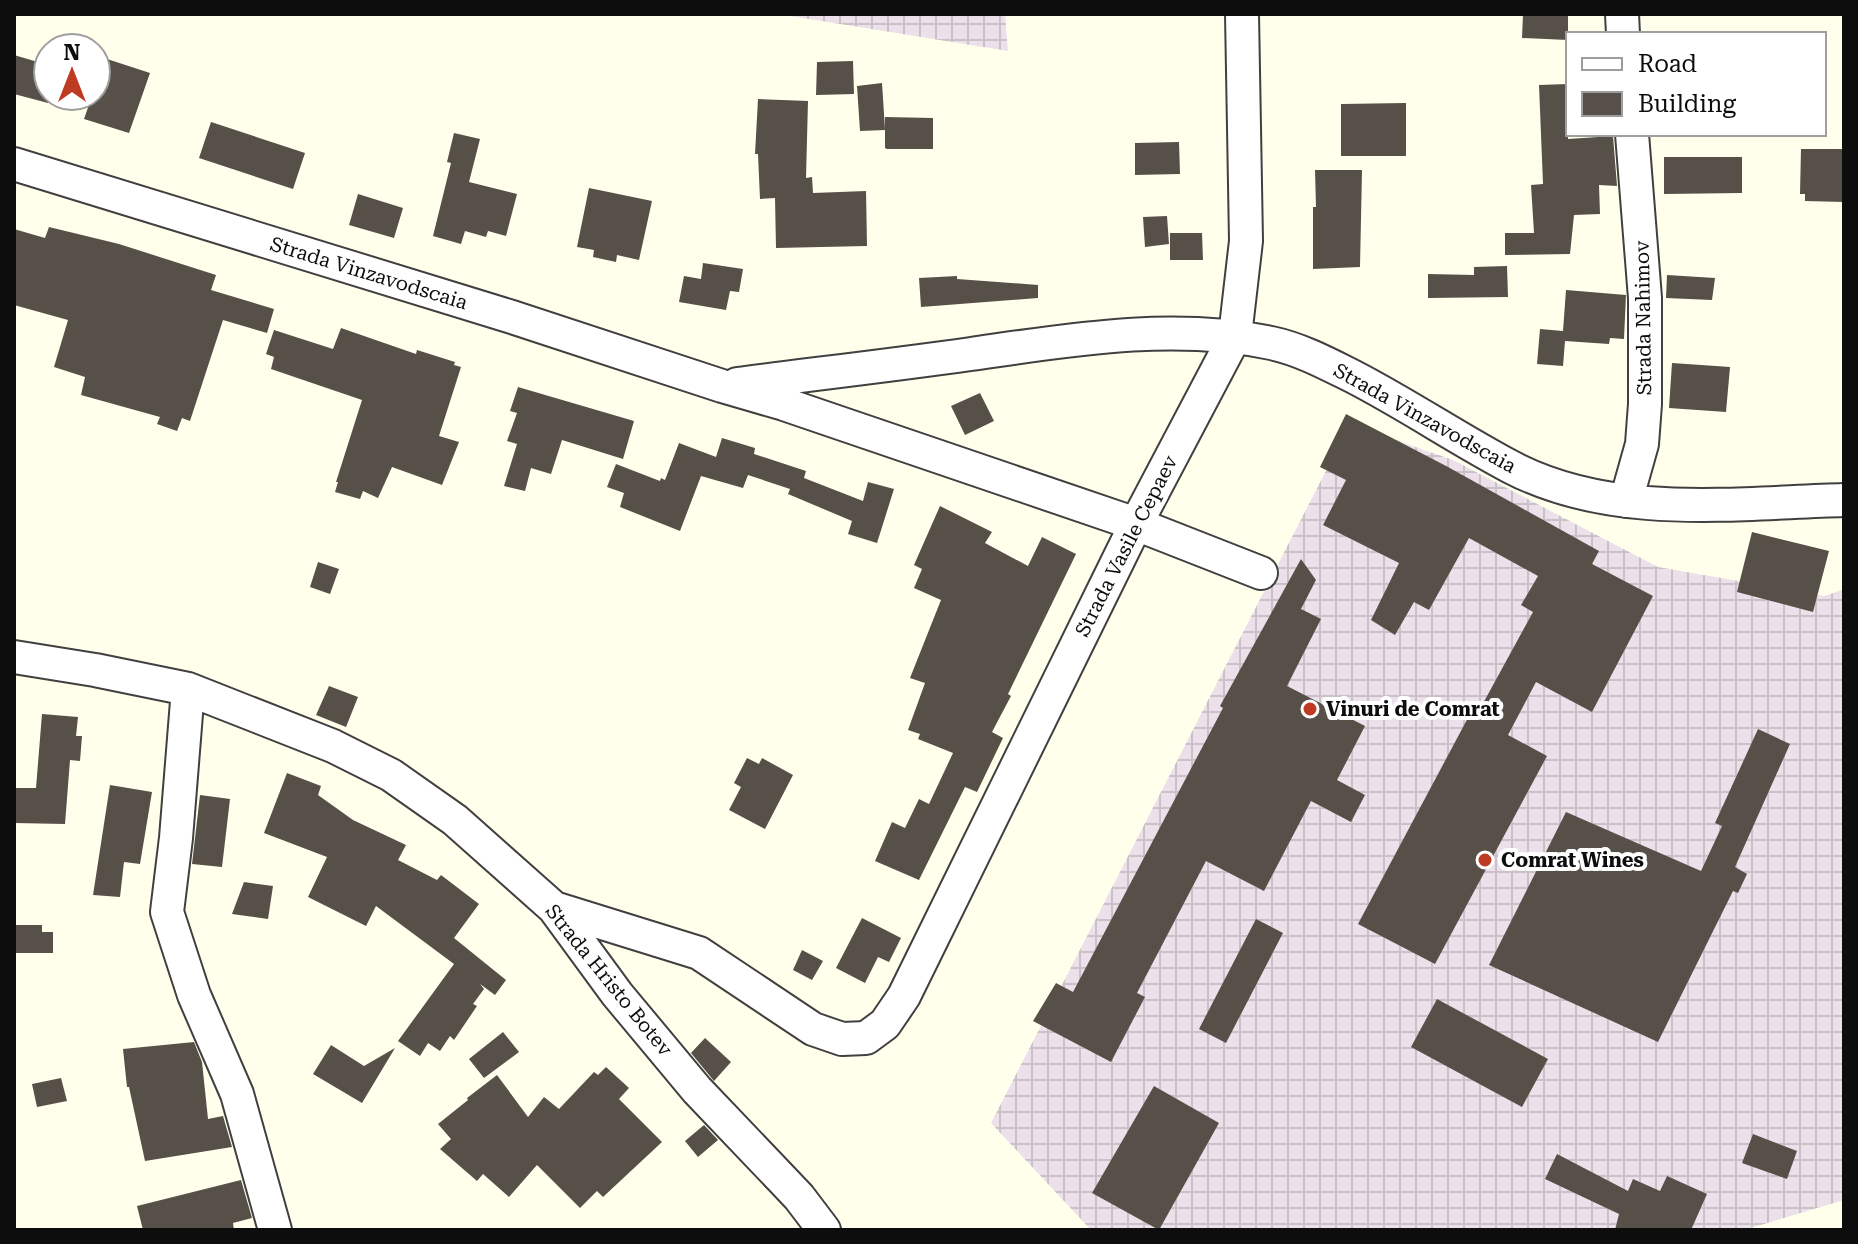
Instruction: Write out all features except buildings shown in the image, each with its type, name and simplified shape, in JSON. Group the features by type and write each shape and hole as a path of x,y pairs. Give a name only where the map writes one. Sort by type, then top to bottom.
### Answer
{"street":[{"name":"Strada Vasile Cepaev","path":"554,908 699,953 813,1029 842,1039 866,1038 885,1024 904,996 1136,524 1235,336 1246,241 1242,14"},
{"name":"Strada Nahimov","path":"1626,501 1642,444 1645,404 1645,298 1632,136"},
{"name":"Strada Vinzavodscaia","path":"14,164 814,413 1136,524 1261,573"},
{"name":"Strada Vinzavodscaia","path":"722,386 1080,338 1171,333 1235,336 1275,344 1323,361 1404,403 1513,468 1572,491 1626,501 1712,505 1844,500"},
{"name":"Strada Hristo Botev","path":"14,657 188,689 333,746 391,775 455,820 554,908 617,994 697,1090 799,1197 824,1230"},
{"path":"188,689 167,912 194,995 237,1094 275,1230"}],"shaded area":[{"path":"778,14 1005,14 1008,51"},
{"name":"Comrat Wines","path":"1350,424 1453,460 1658,567 1825,596 1844,589 1844,1200 1744,1230 1091,1230 991,1123"}],"place":[{"name":"Vinuri de Comrat","path":"1310,709"},
{"name":"Comrat Wines","path":"1485,860"}]}
